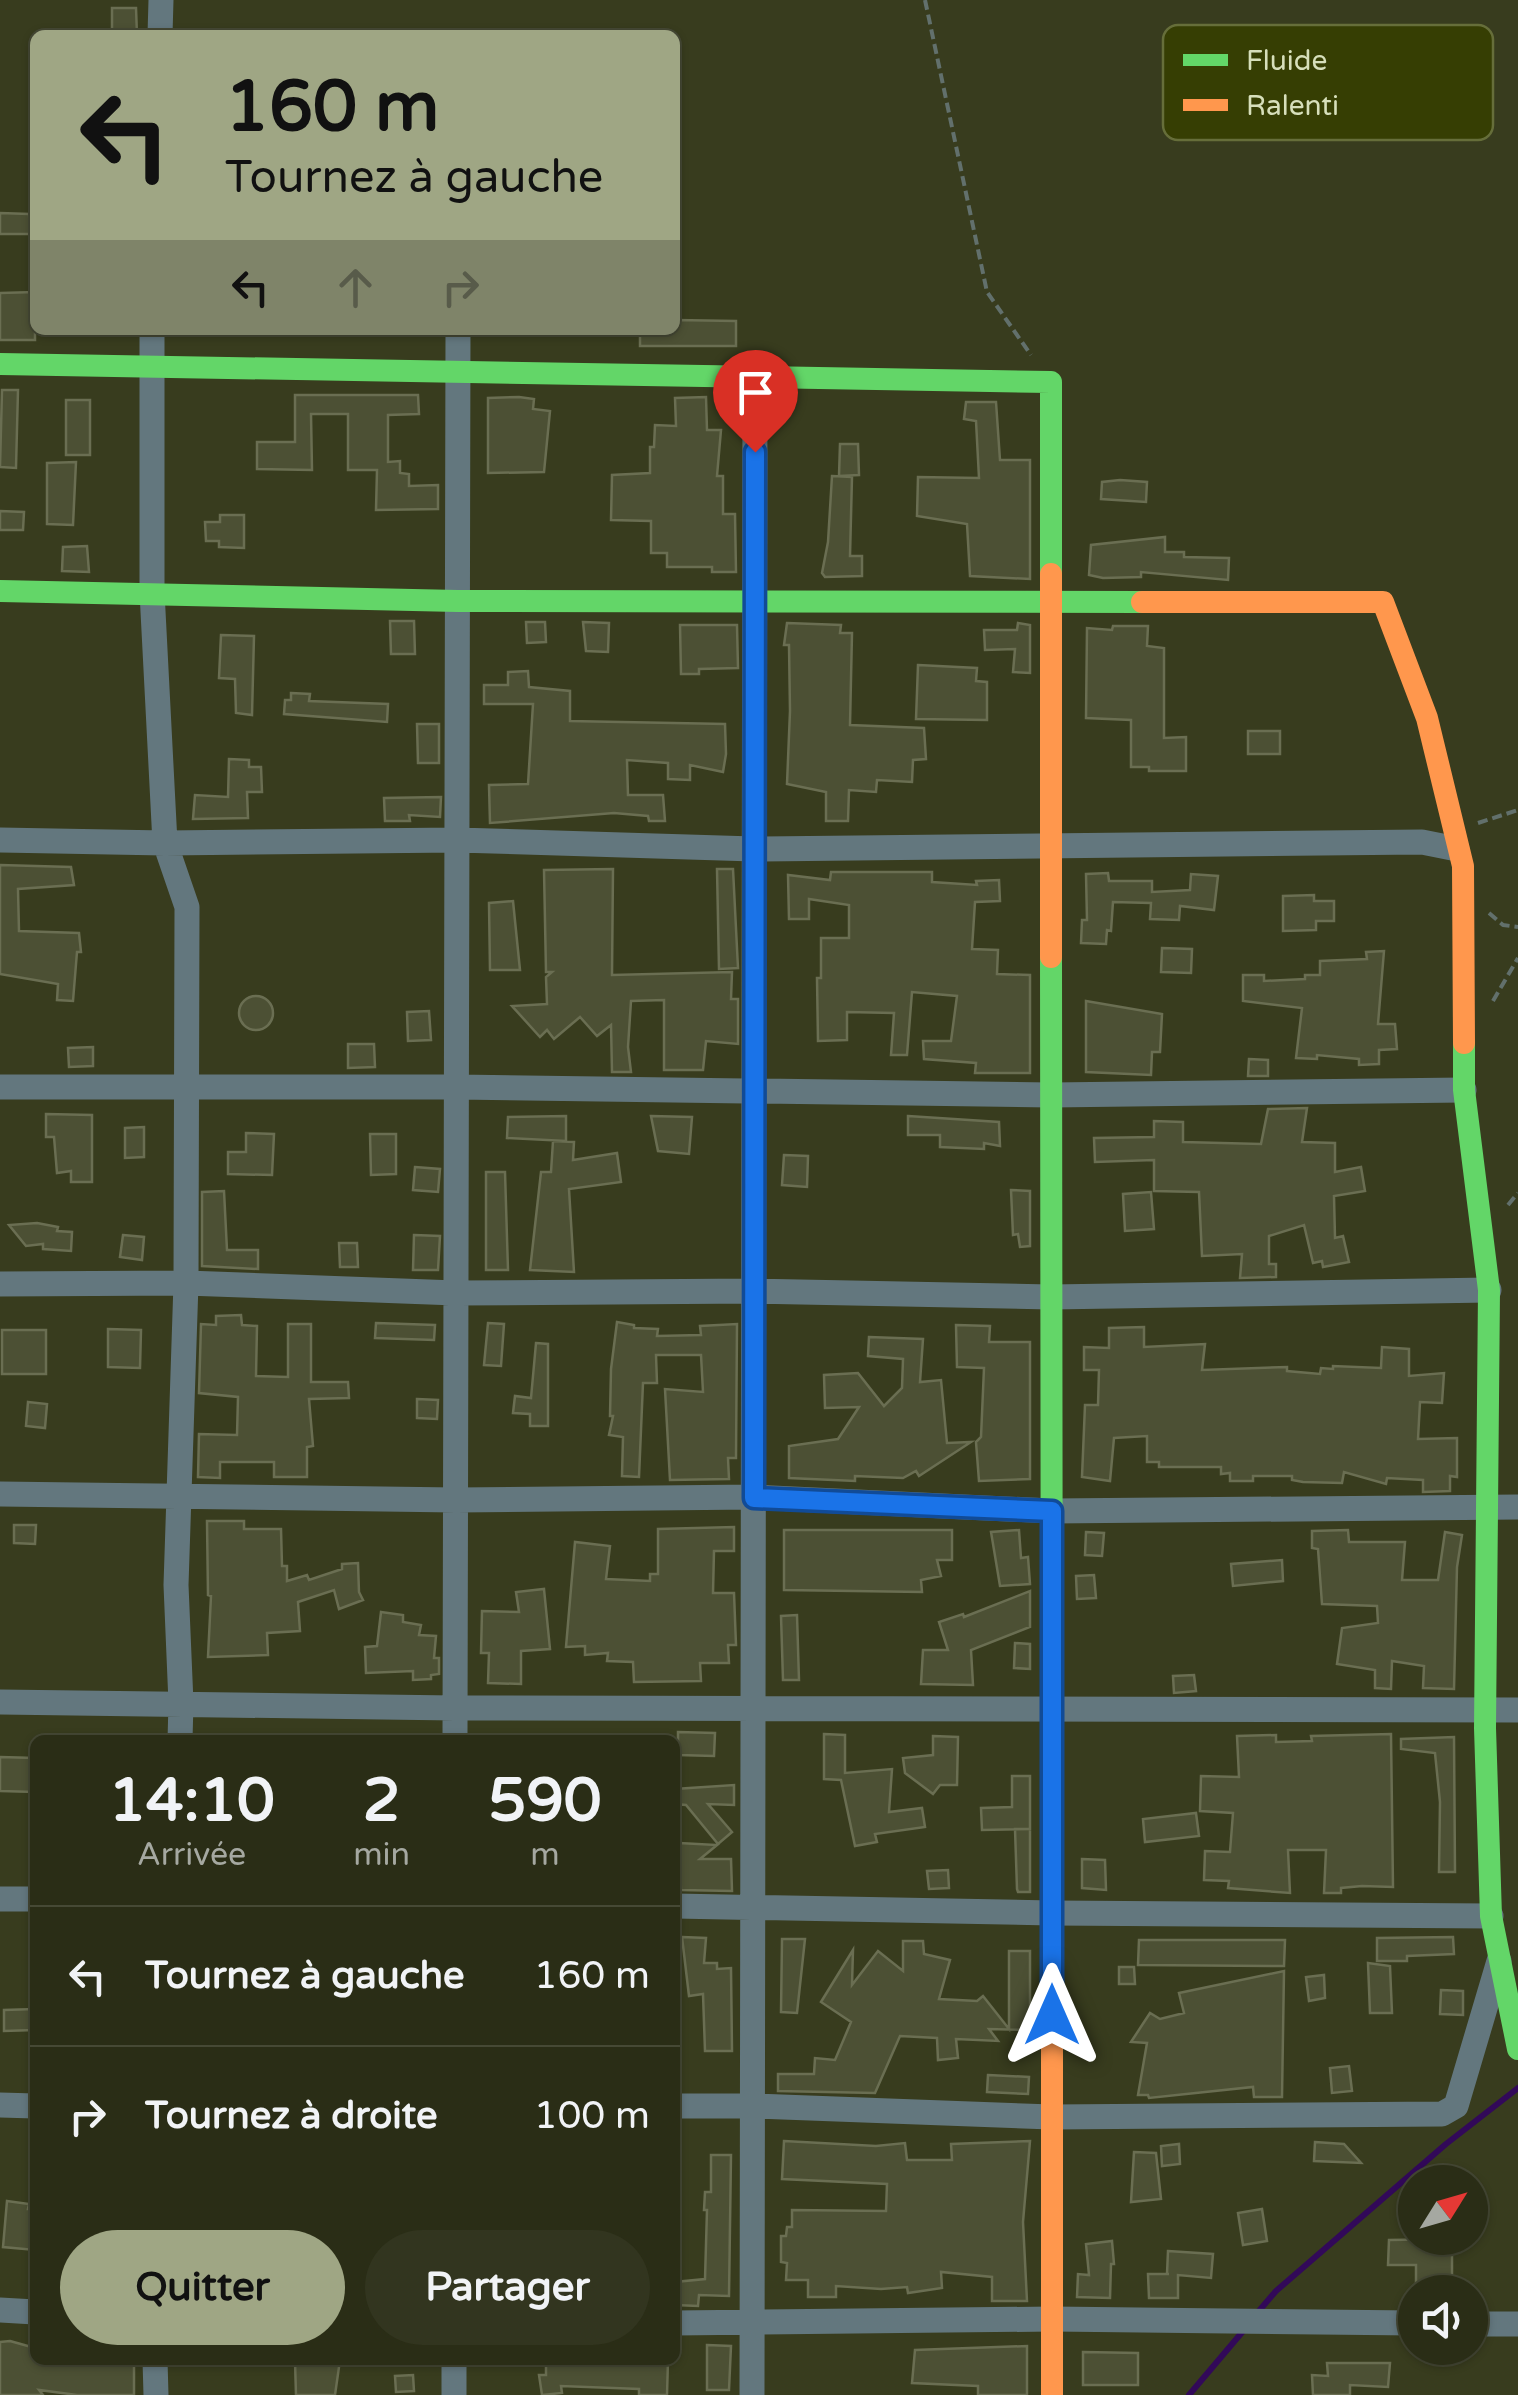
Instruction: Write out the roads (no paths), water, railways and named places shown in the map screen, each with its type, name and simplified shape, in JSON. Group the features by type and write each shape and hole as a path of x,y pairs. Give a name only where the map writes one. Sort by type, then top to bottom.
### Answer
{"street":[{"path":"160,30 161,0"},
{"path":"152,335 152,592 165,843 187,907 186,1283 176,1584 180,1735"},
{"path":"455,1735 458,335"},
{"path":"0,364 1050,382 1052,2395"},
{"path":"752,2395 755,377"},
{"path":"0,591 458,601 1382,602 1426,718 1463,866 1464,1090 1488,1290 1485,1710 1491,1916 1518,2048"},
{"path":"0,840 457,840 754,849 1422,842 1457,849"},
{"path":"0,1088 456,1087 1051,1094 1464,1090"},
{"path":"0,1284 186,1283 456,1293 754,1292 1051,1297 1488,1290"},
{"path":"0,1494 456,1500 754,1498 1052,1511 1518,1507"},
{"path":"0,1702 455,1708 1518,1710"},
{"path":"0,1899 30,1899"},
{"path":"680,1906 1491,1916"},
{"path":"680,2106 1052,2117 1442,2114 1456,2106 1499,1961"},
{"path":"0,2105 30,2106"},
{"path":"0,2310 30,2312"},
{"path":"680,2322 1052,2319 1398,2323"},
{"path":"1488,2324 1518,2324"},
{"path":"156,2365 156,2395"},
{"path":"454,2365 454,2395"}],"waterway":[{"path":"1258,2312 1276,2291 1446,2144 1518,2088"},
{"path":"1189,2395 1244,2330"}]}
